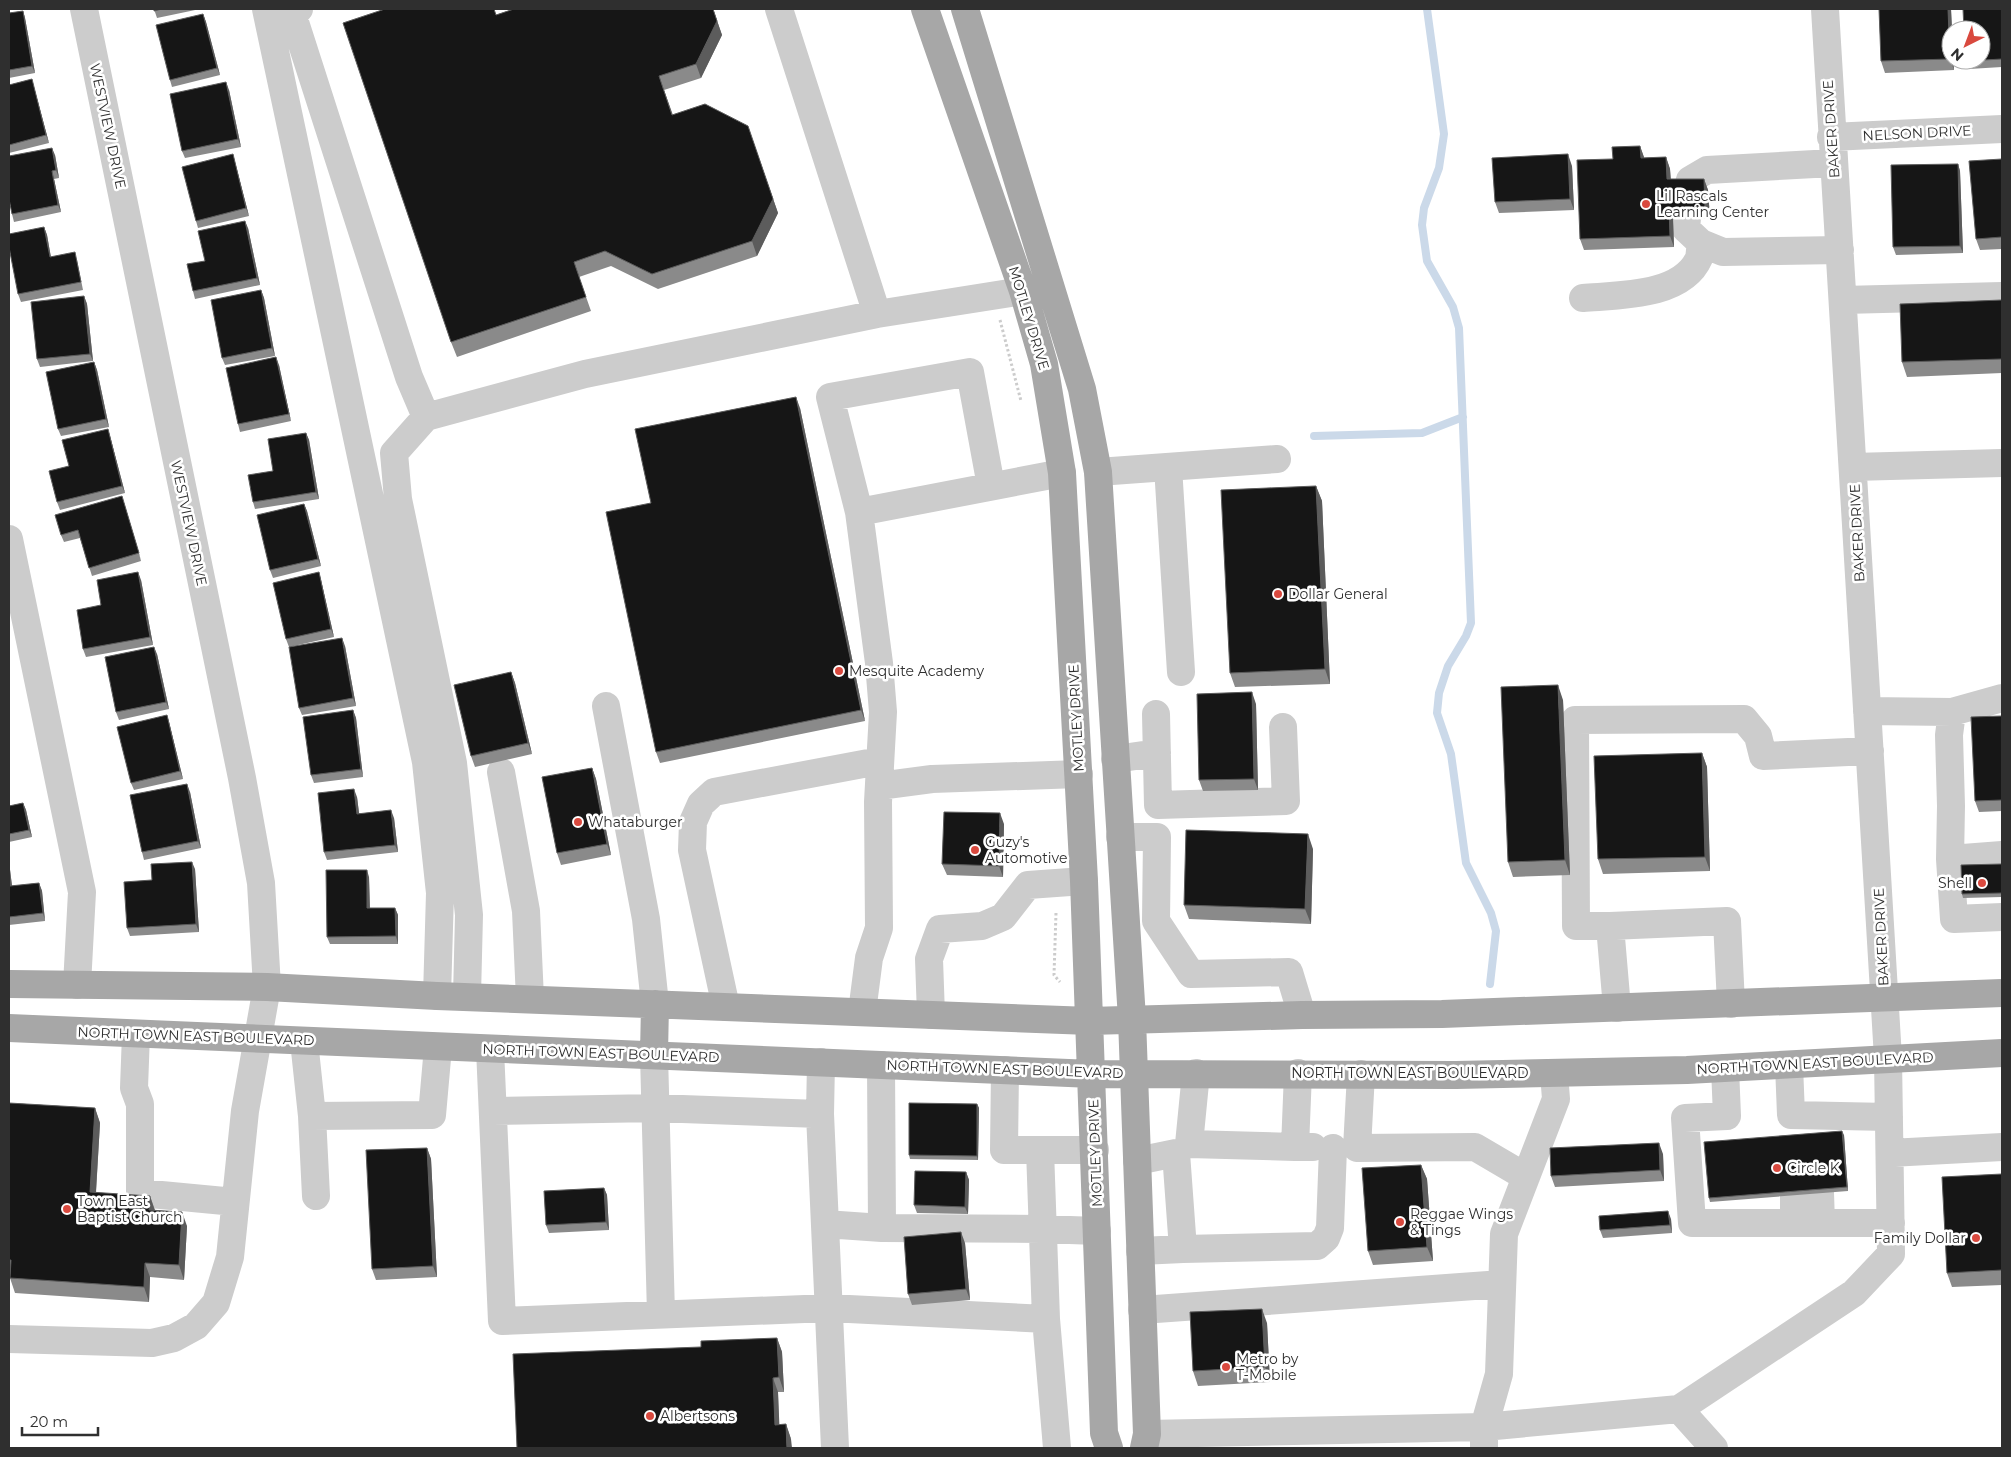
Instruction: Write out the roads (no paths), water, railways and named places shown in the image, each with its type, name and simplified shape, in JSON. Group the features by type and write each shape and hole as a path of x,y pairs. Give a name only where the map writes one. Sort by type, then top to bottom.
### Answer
{"main road":[{"name":"MOTLEY DRIVE","path":"924,9 1023,291 1044,364 1062,473 1084,881 1104,1433 1109,1448"},
{"path":"965,9 1082,389 1098,472 1132,1019 1146,1441"},
{"path":"1062,473 1098,472"},
{"path":"9,984 266,987 436,996 1090,1021 1302,1015 1442,1014 1885,999 2002,993"},
{"path":"654,1055 655,1004"},
{"name":"NORTH TOWN EAST BOULEVARD","path":"9,1028 1092,1074 1134,1072 1554,1073 1725,1068 2002,1053"}],"street":[{"name":"WESTVIEW DRIVE","path":"9,1339 152,1343 174,1338 196,1326 216,1303 230,1257 245,1112 266,987 261,883 242,778 84,9"},
{"path":"266,9 426,762 440,893 436,996"},
{"path":"299,9 293,16 409,377 426,417"},
{"path":"779,9 877,314"},
{"name":"BAKER DRIVE","path":"1678,1409 1854,1293 1891,1254 1888,1058 1885,999 1840,250 1832,150 1825,9"},
{"name":"NELSON DRIVE","path":"1687,190 1690,180 1707,170 1832,150 2002,129"},
{"path":"1686,218 1686,229 1701,243 1723,252 1840,250"},
{"path":"1583,298 1648,293 1668,284 1683,277 1691,269 1699,258 1701,243"},
{"path":"467,996 469,915 453,763 398,499 394,453 426,417 585,374 877,314 1023,291"},
{"path":"1843,300 2002,296"},
{"path":"862,1012 869,958 879,928 879,773 883,712 880,663 859,512 830,397 970,372 991,486"},
{"path":"1098,472 1277,459"},
{"path":"1853,468 2002,462"},
{"path":"1168,467 1181,672"},
{"path":"859,512 1062,473"},
{"path":"9,539 82,892 77,985"},
{"path":"1867,711 1952,712 2002,698"},
{"path":"606,706 646,919 655,1004"},
{"path":"1952,712 1949,735 1951,806 1976,860 1954,919 1988,911"},
{"path":"1156,714 1158,805 1156,922 1191,974 1289,972 1302,1015"},
{"path":"1731,1004 1727,921 1576,926 1575,720 1744,719 1758,736 1763,756 1870,751"},
{"path":"1158,805 1286,801 1283,727"},
{"path":"1115,759 1156,753"},
{"path":"501,772 526,911 530,999"},
{"path":"726,1007 692,850 693,822 701,804 714,792 879,773 932,779 1079,774"},
{"path":"1120,837 1157,837"},
{"path":"932,1015 929,959 940,929 982,926 1004,917 1028,886 1084,881"},
{"path":"1610,926 1617,1008"},
{"path":"136,1034 134,1088 140,1104 140,1193 235,1202"},
{"path":"304,1041 312,1116 316,1196"},
{"path":"312,1116 432,1115 438,1047"},
{"path":"490,1049 502,1320 829,1308 1046,1320"},
{"path":"654,1055 661,1314"},
{"path":"821,1062 820,1114 835,1448"},
{"path":"882,1065 882,1228"},
{"path":"1789,1065 1792,1127 1819,1126 1889,1117"},
{"path":"1725,1068 1728,1144"},
{"path":"1005,1070 1004,1150 1095,1150"},
{"path":"1183,1249 1182,1148 1196,1073"},
{"path":"1295,1147 1298,1073"},
{"path":"1484,1438 1499,1374 1504,1234 1556,1099 1554,1073"},
{"path":"1140,1251 1318,1246 1326,1238 1330,1228 1361,1074"},
{"path":"493,1111 655,1108 820,1114"},
{"path":"1728,1116 1685,1118 1692,1223 1731,1212 1794,1223 1891,1223"},
{"path":"1137,1161 1182,1148 1475,1147 1526,1177"},
{"path":"1890,1153 2002,1147"},
{"path":"1040,1150 1046,1320 1057,1448"},
{"path":"1794,1223 1807,1194 1821,1223"},
{"path":"825,1224 882,1228 1042,1228 1097,1231"},
{"path":"1142,1310 1502,1284"},
{"path":"1146,1441 1484,1438 1678,1409 1714,1448"}],"waterway":[{"path":"1427,9 1444,134 1439,168 1424,208 1422,225 1427,261 1453,307 1459,328 1471,623 1466,636 1448,666 1439,693 1437,713 1451,754 1466,863 1491,913 1496,931 1490,984"},
{"path":"1314,436 1422,433 1463,417"}],"place":[{"name":"Lil Rascals Learning Center","path":"1646,204"},
{"name":"Dollar General","path":"1278,594"},
{"name":"Mesquite Academy","path":"839,671"},
{"name":"Whataburger","path":"578,822"},
{"name":"Guzy's Automotive","path":"975,850"},
{"name":"Shell","path":"1982,883"},
{"name":"Circle K","path":"1777,1168"},
{"name":"Town East Baptist Church","path":"67,1209"},
{"name":"Reggae Wings & Tings","path":"1400,1222"},
{"name":"Family Dollar","path":"1976,1238"},
{"name":"Metro by T-Mobile","path":"1226,1367"},
{"name":"Albertsons","path":"650,1416"}]}
